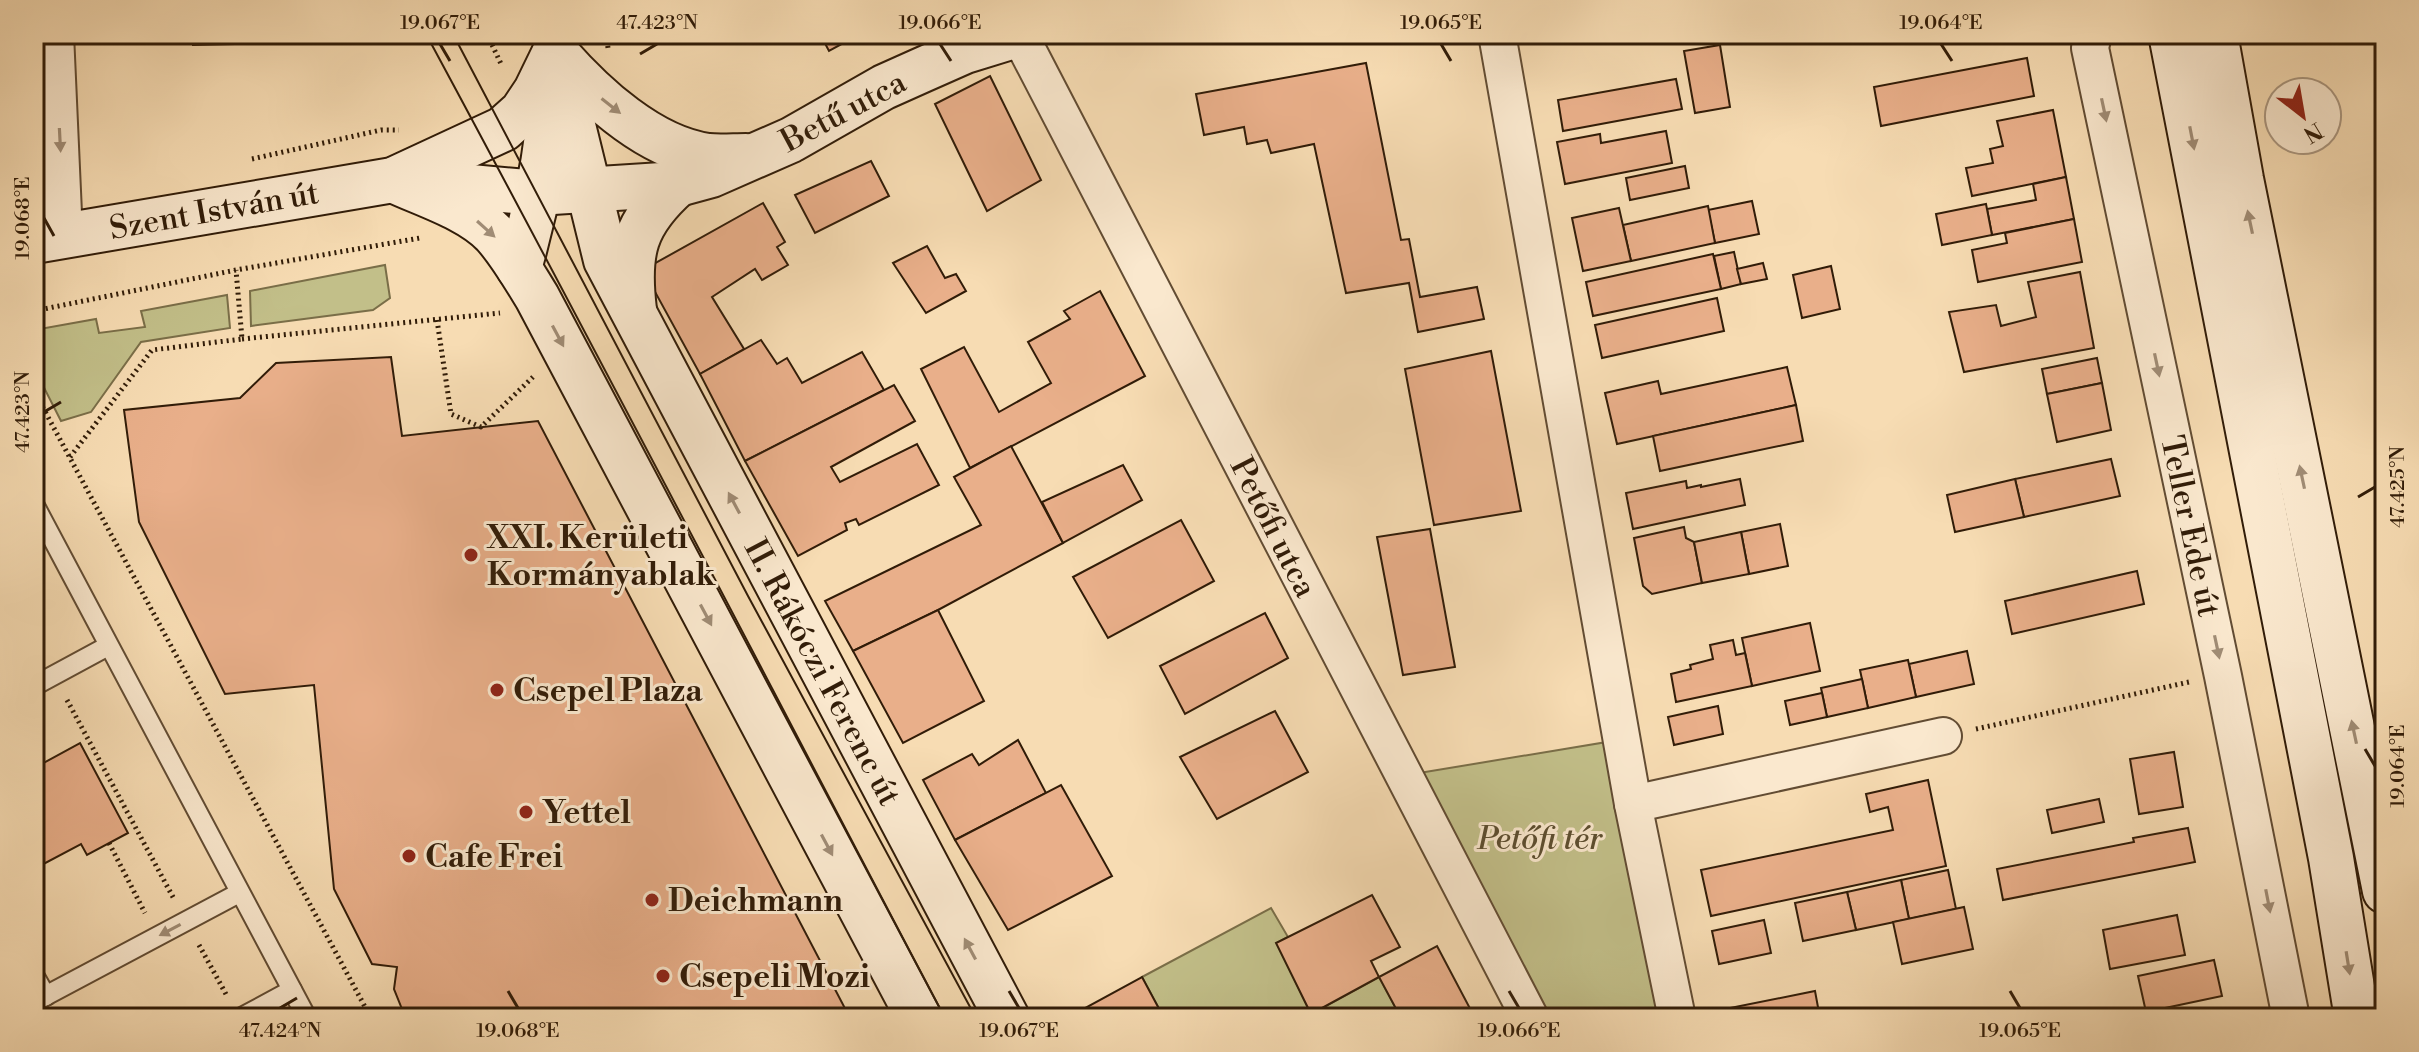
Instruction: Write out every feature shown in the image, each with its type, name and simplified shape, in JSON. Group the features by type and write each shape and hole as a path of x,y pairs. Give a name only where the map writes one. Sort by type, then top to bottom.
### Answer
{"street":[{"path":"49,239 46,98 55,34"},
{"name":"Betű utca","path":"537,193 678,184 711,175 791,140 909,76 965,51 1020,34"},
{"name":"Petőfi utca","path":"1020,34 1530,1018"},
{"path":"1497,34 1633,804 1677,1018"},
{"name":"Teller Ede út","path":"2093,34 2090,48 2226,692 2291,1018"},
{"path":"2171,34 2331,858 2357,1018"},
{"path":"2215,34 2241,179 2385,891"},
{"path":"528,283 531,228 547,150 555,43"},
{"name":"Betű utca","path":"555,43 584,84 617,112 674,145 708,156 756,156"},
{"name":"Szent István út","path":"393,180 503,129 529,101 555,43"},
{"name":"II. Rákóczi Ferenc út","path":"555,43 606,260 1007,1018"},
{"path":"393,180 474,219 493,234 528,283 919,1018"},
{"name":"Szent István út","path":"49,239 393,180 537,193"},
{"path":"635,316 630,278 638,234 654,205 678,184"},
{"path":"1633,804 1943,736"}],"lane":[{"path":"34,506 307,1018"},
{"path":"34,686 108,646"},
{"path":"34,975 40,999 239,893"},
{"path":"240,1018 292,990"}],"path":[{"path":"487,34 508,78"},
{"path":"242,161 381,130 410,130"},
{"path":"34,311 236,270 405,239 433,237"},
{"path":"236,270 242,339"},
{"path":"70,458 152,350 507,312 528,283"},
{"path":"437,320 451,414 481,427 540,370"},
{"path":"34,391 371,1018"},
{"path":"34,640 174,900"},
{"path":"1943,736 2194,681"},
{"path":"109,843 146,915"}],"green space":[{"path":"1521,34 1603,34 1547,44 1522,44"},
{"path":"385,265 390,298 373,310 251,326 250,291"},
{"path":"227,295 230,328 141,342 91,412 61,421 34,368 34,330 96,319 99,333 145,327 141,311"},
{"name":"Petőfi tér","path":"1607,742 1661,1018 1541,1018 1413,774"},
{"path":"1271,908 1288,937 1277,943 1311,1014 1379,977 1401,1018 1164,1018 1142,977"}],"building":[{"path":"193,34 317,34 317,42 193,45"},
{"path":"820,34 860,34 829,51"},
{"path":"1720,45 1730,107 1695,113 1684,51"},
{"path":"2027,58 2034,96 1881,126 1874,87"},
{"path":"1366,63 1401,240 1409,239 1420,297 1477,287 1484,319 1418,332 1409,283 1346,293 1314,144 1271,153 1267,140 1247,144 1244,127 1204,135 1196,94"},
{"path":"990,76 1041,180 987,211 935,104"},
{"path":"1676,79 1682,109 1563,131 1558,100"},
{"path":"2053,110 2066,177 1972,196 1966,168 1993,163 1990,149 2003,146 1997,121"},
{"path":"1666,131 1672,163 1565,184 1557,142 1600,134 1601,143"},
{"path":"871,161 889,196 815,233 795,195"},
{"path":"1685,166 1689,188 1630,200 1626,178"},
{"path":"2066,177 2074,219 1992,235 1987,209 2036,200 2033,184"},
{"path":"1752,201 1759,234 1715,243 1708,210"},
{"path":"763,203 785,242 777,247 788,265 762,280 755,269 712,297 744,349 700,374 643,270"},
{"path":"1986,204 1992,235 1942,245 1936,214"},
{"path":"1708,206 1715,243 1631,261 1623,225"},
{"path":"1619,208 1631,261 1583,271 1572,218"},
{"path":"2074,219 2082,262 1978,282 1972,250 2007,243 2005,233"},
{"path":"927,246 945,278 956,274 966,291 926,313 893,263"},
{"path":"1734,252 1741,284 1721,289 1714,256"},
{"path":"1713,254 1721,289 1593,316 1586,282"},
{"path":"1763,263 1767,279 1741,284 1737,269"},
{"path":"1831,266 1840,309 1802,318 1793,275"},
{"path":"2080,272 2094,348 1964,372 1949,312 1996,305 2001,326 2036,317 2028,282"},
{"path":"1100,291 1145,376 970,468 921,369 964,347 999,412 1051,383 1028,342 1070,319 1064,311"},
{"path":"1717,298 1724,331 1602,358 1595,325"},
{"path":"761,340 777,364 787,358 802,383 862,352 884,390 745,461 700,374"},
{"path":"1491,351 1521,511 1434,525 1405,369"},
{"name":"Csepel Plaza","path":"391,357 402,436 538,421 850,1018 451,1018 441,1009 425,1018 410,1018 402,1009 394,989 397,967 372,964 334,889 314,685 225,694 139,522 124,410 240,398 276,363"},
{"path":"2097,358 2102,383 2047,394 2042,369"},
{"path":"1787,367 1796,405 1617,444 1605,393 1658,381 1661,394"},
{"path":"2102,383 2111,430 2057,442 2047,394"},
{"path":"894,385 915,421 831,467 840,482 917,444 939,485 859,525 856,519 845,523 847,530 798,556 745,461"},
{"path":"1796,405 1803,441 1660,471 1653,436"},
{"path":"1011,446 1063,543 938,610 853,651 825,601 981,525 954,477"},
{"path":"2111,459 2120,496 2024,517 2015,479"},
{"path":"1123,465 1142,500 1063,543 1042,502"},
{"path":"1740,479 1745,505 1633,529 1626,493 1686,481 1687,488"},
{"path":"2015,479 2024,517 1955,532 1947,495"},
{"path":"1181,520 1214,581 1108,638 1073,577"},
{"path":"1780,524 1788,566 1749,574 1741,532"},
{"path":"1684,527 1686,538 1694,542 1702,583 1652,594 1643,586 1634,538"},
{"path":"1430,529 1455,667 1403,675 1377,537"},
{"path":"1741,532 1749,574 1702,583 1694,542"},
{"path":"2137,571 2144,604 2012,634 2005,601"},
{"path":"938,610 984,701 903,743 853,651"},
{"path":"1265,613 1288,658 1185,714 1160,666"},
{"path":"1810,623 1820,671 1752,686 1742,638"},
{"path":"1733,640 1736,655 1745,653 1752,686 1676,702 1671,674 1713,659 1710,645"},
{"path":"1967,651 1974,684 1916,697 1909,664"},
{"path":"1908,660 1916,697 1868,708 1860,670"},
{"path":"1862,679 1868,708 1827,717 1821,688"},
{"path":"1822,693 1827,717 1790,725 1785,701"},
{"path":"1718,706 1723,734 1674,745 1668,717"},
{"path":"1275,711 1308,772 1217,819 1180,757"},
{"path":"1018,740 1046,793 955,840 923,780 972,754 979,765"},
{"path":"80,743 128,833 87,855 81,844 34,869 34,780 43,776 38,766"},
{"path":"2174,752 2183,807 2139,814 2130,759"},
{"path":"1928,780 1946,866 1711,916 1701,870 1893,830 1888,807 1870,812 1866,794"},
{"path":"1061,785 1112,876 1008,930 955,840"},
{"path":"2099,799 2104,822 2052,833 2047,810"},
{"path":"2188,828 2195,862 2003,900 1997,869"},
{"path":"1948,870 1956,909 1909,919 1901,880"},
{"path":"1901,880 1909,919 1856,930 1847,892"},
{"path":"1847,892 1856,930 1803,941 1795,903"},
{"path":"1372,895 1400,947 1371,961 1379,977 1311,1014 1276,943"},
{"path":"1964,907 1973,949 1902,964 1893,922"},
{"path":"2177,915 2185,955 2110,969 2103,930"},
{"path":"1764,920 1771,953 1719,964 1712,931"},
{"path":"1437,946 1475,1018 1401,1018 1379,977"},
{"path":"2214,960 2222,996 2146,1012 2138,976"},
{"path":"1142,977 1164,1018 1067,1018"},
{"path":"1815,991 1820,1018 1727,1018 1725,1009"},
{"path":"1921,1011 1923,1018 1887,1018"}],"tram line":[{"path":"426,34 945,1018"},
{"path":"453,34 748,596 976,1018"}],"place":[{"name":"XXI. Kerületi Kormányablak","path":"471,555"},
{"name":"Csepel Plaza","path":"497,690"},
{"name":"Yettel","path":"526,812"},
{"name":"Cafe Frei","path":"409,856"},
{"name":"Deichmann","path":"652,900"},
{"name":"Csepeli Mozi","path":"663,976"}]}
